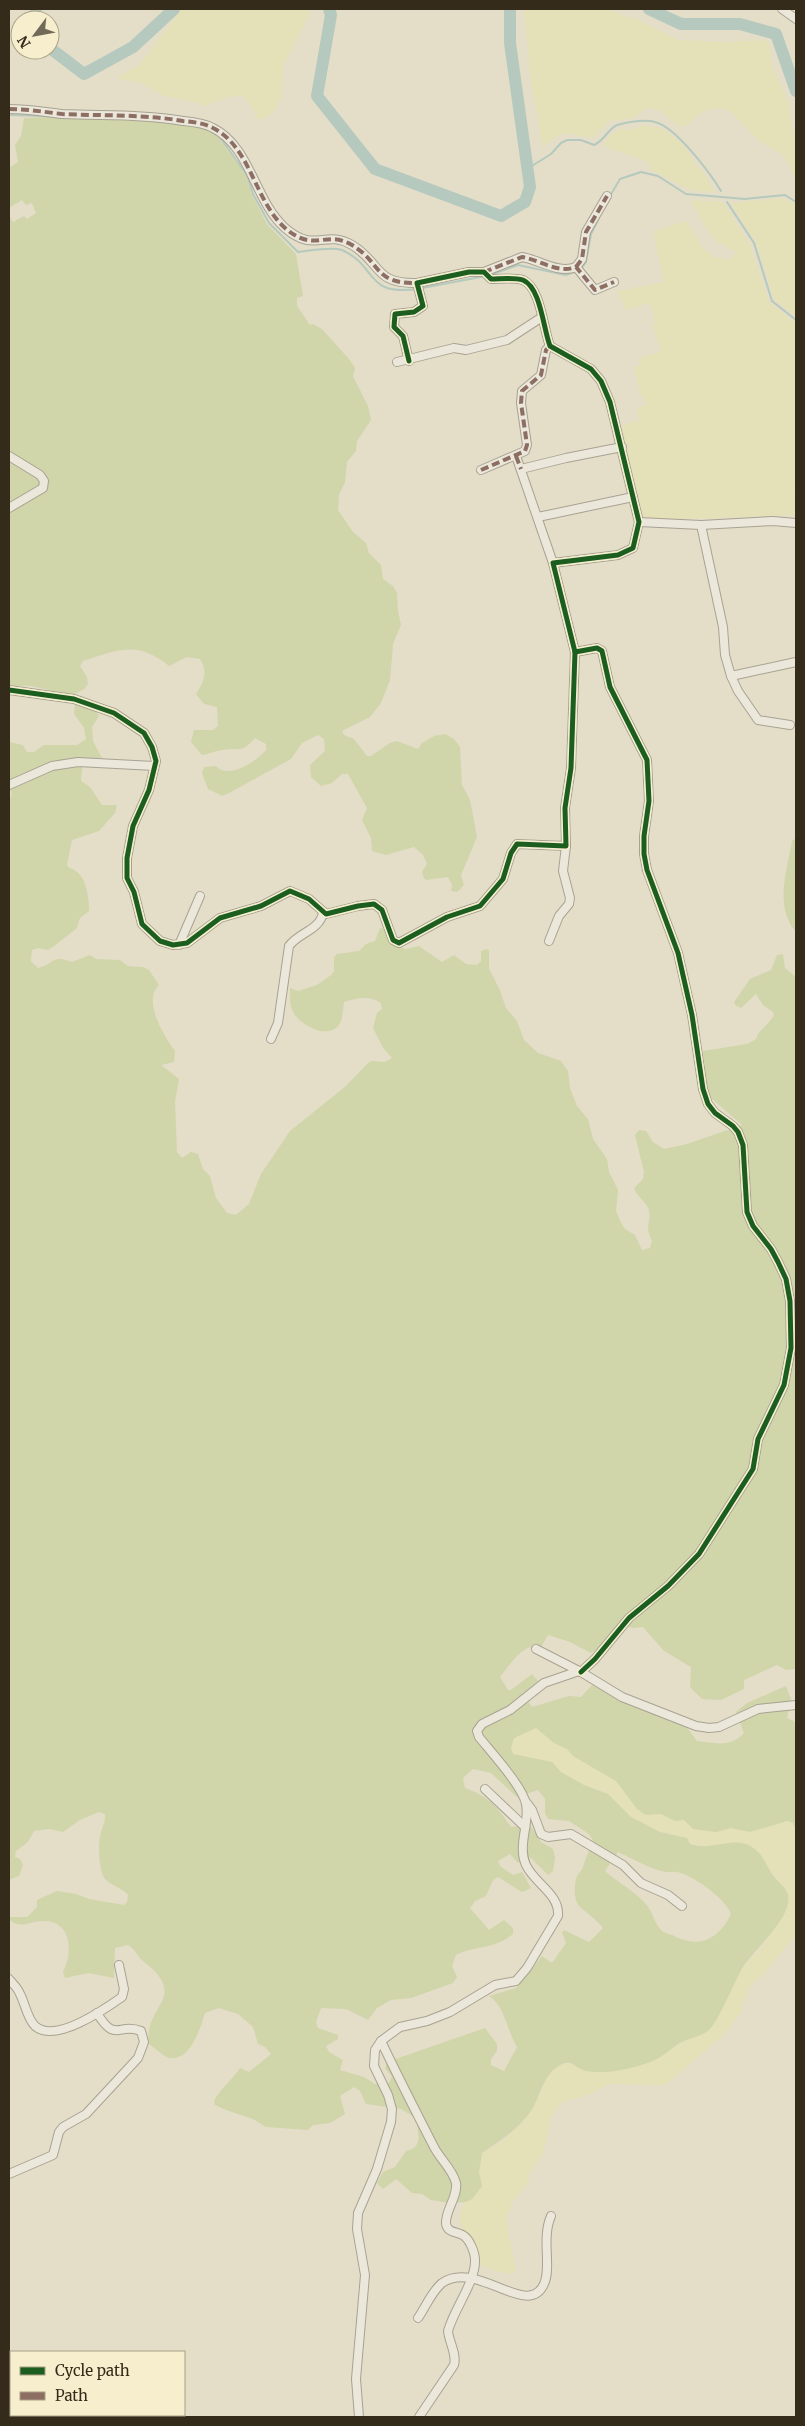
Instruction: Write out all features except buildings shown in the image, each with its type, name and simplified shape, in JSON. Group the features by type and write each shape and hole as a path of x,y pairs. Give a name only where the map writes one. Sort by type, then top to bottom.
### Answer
{"street":[{"path":"782,9 796,19"},
{"path":"9,109 163,117 203,124 214,129 240,153 269,211 298,239 314,241 333,238 351,244 366,256 387,279 399,284 417,286 469,272 525,282 536,294 550,346 591,369 601,381 610,402 639,522 633,548 618,555 554,563"},
{"path":"578,269 582,259 586,232 607,196"},
{"path":"486,274 522,256 557,268 578,269"},
{"path":"578,269 594,290 614,282"},
{"path":"409,361 403,336 394,327 395,314 414,312 423,306 417,286"},
{"path":"397,362 409,361 454,348 466,350 507,340 518,335 526,326 542,317"},
{"path":"481,470 525,451 527,445 521,403 522,391 541,375 546,350 550,346"},
{"path":"521,469 622,447"},
{"path":"9,456 40,475 44,481 42,488 37,492 9,508"},
{"path":"516,456 554,563 575,652 571,768 565,808 566,846 563,871 570,898 569,904 559,916 549,941"},
{"path":"538,517 633,497"},
{"path":"639,522 701,525 773,521 796,523"},
{"path":"701,525 723,627 725,655 730,676 742,698 758,720 790,725"},
{"path":"575,652 597,648 602,651 610,687 646,760 649,801 644,836 647,870 678,953 692,1015 703,1089 708,1104 715,1113 733,1126 740,1137 743,1145 747,1212 753,1226 771,1249 786,1279 792,1330 790,1366 786,1379 758,1439 752,1469 699,1554 668,1586 629,1618 595,1659 580,1671 544,1683 510,1710 482,1724 477,1731 479,1737 532,1810 541,1834 548,1836 572,1834 623,1865 642,1883 668,1895 682,1906"},
{"path":"730,676 796,662"},
{"path":"9,690 74,699 114,713 144,733 152,747 156,761 149,790 133,826 127,858 127,878 134,892 142,924 160,941 179,945 187,943 220,918 261,906 287,891 309,899 323,913 329,914 358,906 374,904 382,910 393,940 399,943 441,919 480,906 503,880 511,853 518,844 566,846"},
{"path":"9,785 52,766 78,762 154,766"},
{"path":"179,945 200,896"},
{"path":"271,1039 278,1024 289,946 292,942 317,926 323,913"},
{"path":"536,1649 580,1671 622,1697 696,1726 709,1728 739,1719 758,1709 796,1705"},
{"path":"485,1789 525,1827"},
{"path":"359,2417 356,2379 366,2275 357,2229 358,2213 377,2169 391,2122 392,2109 388,2095 374,2066 374,2050 381,2041 400,2027 426,2021 450,2012 488,1988 516,1981 527,1968 558,1912 551,1895 525,1862 522,1846 527,1818 526,1802"},
{"path":"9,1979 20,1992 32,2022 40,2028 68,2028 97,2013 123,1995 122,1976 119,1965"},
{"path":"9,2174 53,2154 56,2150 60,2132 64,2127 86,2114 138,2058 144,2042 141,2031 114,2031 108,2029 97,2013"},
{"path":"381,2041 435,2149 454,2178 456,2191 446,2224 452,2232 464,2236 476,2260 471,2277 448,2331 456,2360 419,2417"},
{"path":"418,2318 442,2284 456,2278 471,2277 515,2295 524,2296 538,2291 544,2286 546,2277 545,2234 550,2216"}],"shaded area":[{"path":"182,9 309,9 310,13 284,64 281,97 275,111 262,120 257,118 247,100 242,96 228,97 205,106 196,102 164,96 138,82 120,80 118,78 138,66"},
{"path":"524,9 609,9 624,16 638,19 678,40 723,42 766,40 770,45 772,65 788,102 796,145 796,178 783,155 759,141 733,114 721,108 704,111 685,126 680,127 660,111 647,107 634,118 609,121 594,138 565,133 559,135 543,147 531,83"},
{"path":"645,125 664,129 686,147 715,192 692,191 649,169 649,164 644,160 610,149 604,144 609,136 620,129 630,130"},
{"path":"784,198 796,205 796,317 774,299 756,242 730,203"},
{"path":"693,200 723,202 750,245 769,302 796,324 796,487 794,488 796,515 655,520 641,517 619,426 639,420 637,408 647,405 644,398 640,395 634,367 640,366 638,358 661,352 652,324 655,321 650,303 626,310 617,291 664,282 653,231 687,221 702,248 713,256 727,260 735,254 735,251 716,241 709,233 692,203"},
{"path":"536,1728 554,1743 567,1749 573,1756 616,1781 652,1813 661,1814 675,1821 684,1819 694,1829 716,1832 731,1828 766,1828 784,1821 790,1821 796,1831 796,1934 764,1974 751,1985 741,2007 742,2011 726,2033 665,2085 608,2084 590,2094 561,2103 552,2115 543,2154 530,2173 528,2183 512,2203 507,2217 509,2238 516,2269 515,2272 508,2274 486,2268 478,2262 474,2241 463,2231 460,2221 461,2210 466,2202 472,2199 482,2186 479,2172 482,2153 504,2140 523,2122 543,2090 546,2077 560,2065 574,2063 584,2071 603,2072 658,2058 679,2044 709,2030 744,1966 762,1947 779,1919 782,1884 773,1875 760,1853 725,1843 712,1847 690,1844 674,1834 660,1832 631,1817 603,1791 584,1785 561,1772 552,1762 513,1754 511,1748 514,1738"}],"green space":[{"path":"52,117 157,122 202,127 215,133 246,175 252,195 267,224 296,254 303,296 297,298 297,306 310,325 313,324 322,329 355,368 353,376 368,406 371,420 357,441 356,451 347,462 345,482 339,495 338,510 353,532 366,543 369,553 381,565 383,579 393,586 397,593 401,625 393,644 390,680 381,703 370,717 342,731 344,735 354,739 367,756 371,756 390,743 397,741 418,749 422,743 434,736 445,734 454,739 460,747 462,785 470,800 477,837 461,875 464,885 457,892 451,891 452,885 448,877 426,880 424,878 422,872 427,864 423,855 414,847 386,855 372,851 371,838 362,820 367,808 348,774 342,774 332,783 321,786 311,777 310,765 325,751 324,739 318,735 302,743 291,759 229,793 222,796 208,789 202,773 204,767 216,766 221,770 227,771 242,768 256,760 266,750 266,744 255,738 240,749 222,750 202,755 191,742 194,730 213,730 218,726 217,707 204,704 196,694 204,676 204,668 200,659 187,657 169,666 158,658 137,650 117,651 83,661 80,666 87,677 88,684 84,689 71,696 29,686 14,687 9,691 9,215 13,222 24,216 27,219 36,213 32,203 26,205 22,200 9,208 9,168 18,162 15,145 21,136 24,118"},
{"path":"75,704 95,710 99,716 92,727 93,741 102,758 91,758 82,768 81,781 90,787 102,805 117,805 115,813 99,831 72,840 67,865 83,879 88,896 89,911 80,918 77,928 53,947 48,950 38,948 32,950 31,961 38,968 57,959 72,962 90,955 96,959 120,960 128,966 143,967 149,970 159,985 154,992 153,1000 156,1018 165,1037 175,1051 174,1062 161,1065 179,1079 175,1102 177,1152 182,1158 191,1152 198,1154 203,1169 210,1176 216,1198 227,1213 236,1215 249,1204 261,1174 290,1131 346,1086 371,1061 385,1062 392,1058 383,1048 373,1028 377,1013 382,1009 381,1003 377,1000 363,998 344,1002 339,1025 328,1031 321,1031 307,1026 296,1017 290,1000 290,988 298,991 317,985 334,971 334,957 337,954 359,951 366,944 375,941 380,928 384,929 392,945 406,949 419,946 442,962 454,955 466,964 477,965 481,961 481,951 487,949 489,951 489,969 499,988 506,1008 517,1021 524,1040 538,1053 561,1061 568,1071 570,1088 577,1106 588,1119 593,1139 607,1159 609,1172 618,1190 616,1211 625,1229 635,1235 642,1250 650,1248 652,1241 648,1228 648,1208 634,1188 643,1179 644,1172 635,1135 639,1130 646,1131 653,1142 664,1149 687,1144 742,1125 712,1099 707,1088 703,1051 747,1044 756,1039 759,1032 774,1015 773,1012 763,1005 756,994 741,1008 735,1005 734,1002 750,979 771,970 777,955 783,954 785,968 796,977 796,1669 786,1670 777,1665 744,1680 744,1689 721,1700 702,1699 690,1687 691,1667 664,1651 643,1627 633,1628 623,1625 599,1648 591,1653 570,1642 548,1635 541,1647 534,1646 523,1651 500,1677 508,1690 511,1690 532,1674 538,1681 523,1694 532,1707 569,1696 581,1697 592,1685 632,1706 686,1726 697,1741 717,1743 728,1743 739,1738 744,1733 736,1712 747,1703 786,1686 791,1699 787,1718 794,1721 796,1727 796,1831 793,1823 787,1821 750,1832 731,1828 716,1832 693,1829 684,1820 675,1821 661,1814 646,1815 637,1809 616,1781 573,1756 567,1749 554,1743 536,1728 514,1738 511,1748 513,1754 552,1762 561,1772 584,1785 608,1794 631,1817 660,1832 687,1838 690,1844 698,1846 737,1843 752,1847 761,1856 774,1877 785,1889 788,1895 788,1904 779,1923 743,1967 709,2030 678,2044 657,2059 630,2068 595,2072 583,2070 570,2063 560,2065 545,2081 532,2109 523,2121 482,2153 479,2172 482,2186 472,2199 466,2202 449,2203 431,2200 422,2194 412,2193 396,2179 383,2189 377,2183 383,2172 395,2167 406,2151 415,2147 418,2143 416,2118 401,2109 366,2104 360,2091 354,2087 340,2096 345,2114 330,2123 313,2125 308,2130 266,2127 253,2119 215,2105 216,2097 240,2068 249,2072 271,2054 265,2047 258,2044 253,2027 238,2014 219,2008 205,2013 193,2043 188,2050 176,2058 169,2058 149,2044 149,2031 152,2020 162,2002 163,1984 157,1974 128,1945 115,1948 114,1978 88,1973 65,1978 63,1972 69,1948 68,1939 60,1926 53,1922 40,1921 18,1924 10,1920 10,1917 27,1917 37,1907 37,1900 57,1891 124,1905 127,1902 128,1895 103,1876 100,1865 99,1846 105,1814 99,1812 80,1820 63,1832 49,1829 34,1831 28,1842 16,1851 15,1857 20,1859 23,1865 19,1876 9,1880 9,801 12,794 9,788 9,742 23,745 27,752 34,752 44,745 77,745 86,739 84,728 74,714","holes":["473,1769 491,1773 517,1797 538,1790 545,1799 545,1813 548,1819 569,1821 589,1834 593,1841 583,1868 577,1876 575,1896 580,1907 603,1928 589,1942 564,1930 562,1933 566,1943 552,1963 542,1956 516,1988 489,1996 499,2006 517,2047 504,2071 491,2065 491,2059 497,2051 497,2044 485,2028 387,2062 385,2068 392,2077 388,2084 375,2084 364,2077 340,2070 343,2060 329,2052 326,2046 338,2039 338,2035 318,2028 316,2022 321,2008 346,2009 368,2020 377,2008 391,2000 411,1998 453,1983 457,1977 452,1966 456,1955 499,1943 513,1934 513,1928 504,1920 489,1930 470,1908 475,1901 486,1896 493,1880 498,1877 522,1892 531,1888 522,1872 513,1875 500,1866 498,1861 510,1854 518,1863 530,1857 548,1875 553,1871 555,1858 553,1849 541,1842 530,1825 511,1827 492,1803 465,1788 463,1778","618,1852 665,1872 684,1874 700,1883 716,1895 728,1908 731,1914 726,1923 713,1936 699,1942 681,1939 665,1933 657,1924 644,1902 605,1871"]},
{"path":"796,838 796,932 789,922 785,911 784,888 792,841"}],"waterway":[{"path":"60,56 84,74 133,47 174,9"},
{"path":"329,9 331,15 317,96 375,169 501,216 525,202 530,187 510,43 510,9"},
{"path":"649,9 681,24 740,24 776,34 796,91"},
{"path":"9,115 45,116"},
{"path":"527,169 551,154 561,143 567,140 581,140 594,145 601,141 617,125 636,121 651,121 673,132 701,163 721,191"},
{"path":"219,136 247,175 253,194 269,223 298,252 326,249 342,250 362,264 380,284 388,288 400,290 417,289"},
{"path":"610,196 620,179 641,172 658,176 686,194 745,199 785,195 796,202"},
{"path":"727,202 754,243 772,301 796,320"},
{"path":"581,269 586,262 591,234 599,218"},
{"path":"490,275 518,265 566,275 577,271"},
{"path":"422,288 486,276"}],"marked path":[{"path":"9,109 62,114 153,117 195,122 210,126 226,137 236,148 266,203 285,228 295,236 312,241 334,239 343,241 362,252 379,271 392,280 417,283"},
{"path":"576,267 582,259 586,232 607,196"},
{"path":"484,272 522,257 556,268 569,269 576,267 595,290 614,282"},
{"path":"481,470 525,451 527,445 521,403 522,391 541,375 546,350 550,346"},
{"path":"516,456 521,469"}],"cycle path":[{"path":"9,690 74,699 114,713 144,733 152,747 156,761 149,790 133,826 127,858 127,878 134,892 142,924 160,941 173,945 187,943 220,918 261,906 290,891 309,899 326,914 374,904 382,910 393,940 399,943 447,917 480,906 503,879 511,853 517,844 566,846 565,808 571,768 575,652 553,563 618,555 633,548 639,522 610,402 601,381 591,369 550,346 541,309 534,291 529,284 519,279 491,279 484,272 469,272 417,283 423,306 414,312 395,314 394,327 403,336 409,361"},
{"path":"575,652 597,648 602,651 610,687 647,760 649,801 644,836 644,854 647,870 678,953 692,1015 703,1089 708,1104 715,1113 738,1132 743,1145 747,1212 753,1226 771,1249 786,1279 790,1301 791,1348 784,1385 758,1439 753,1469 699,1554 668,1586 629,1618 595,1659 581,1672"}]}
